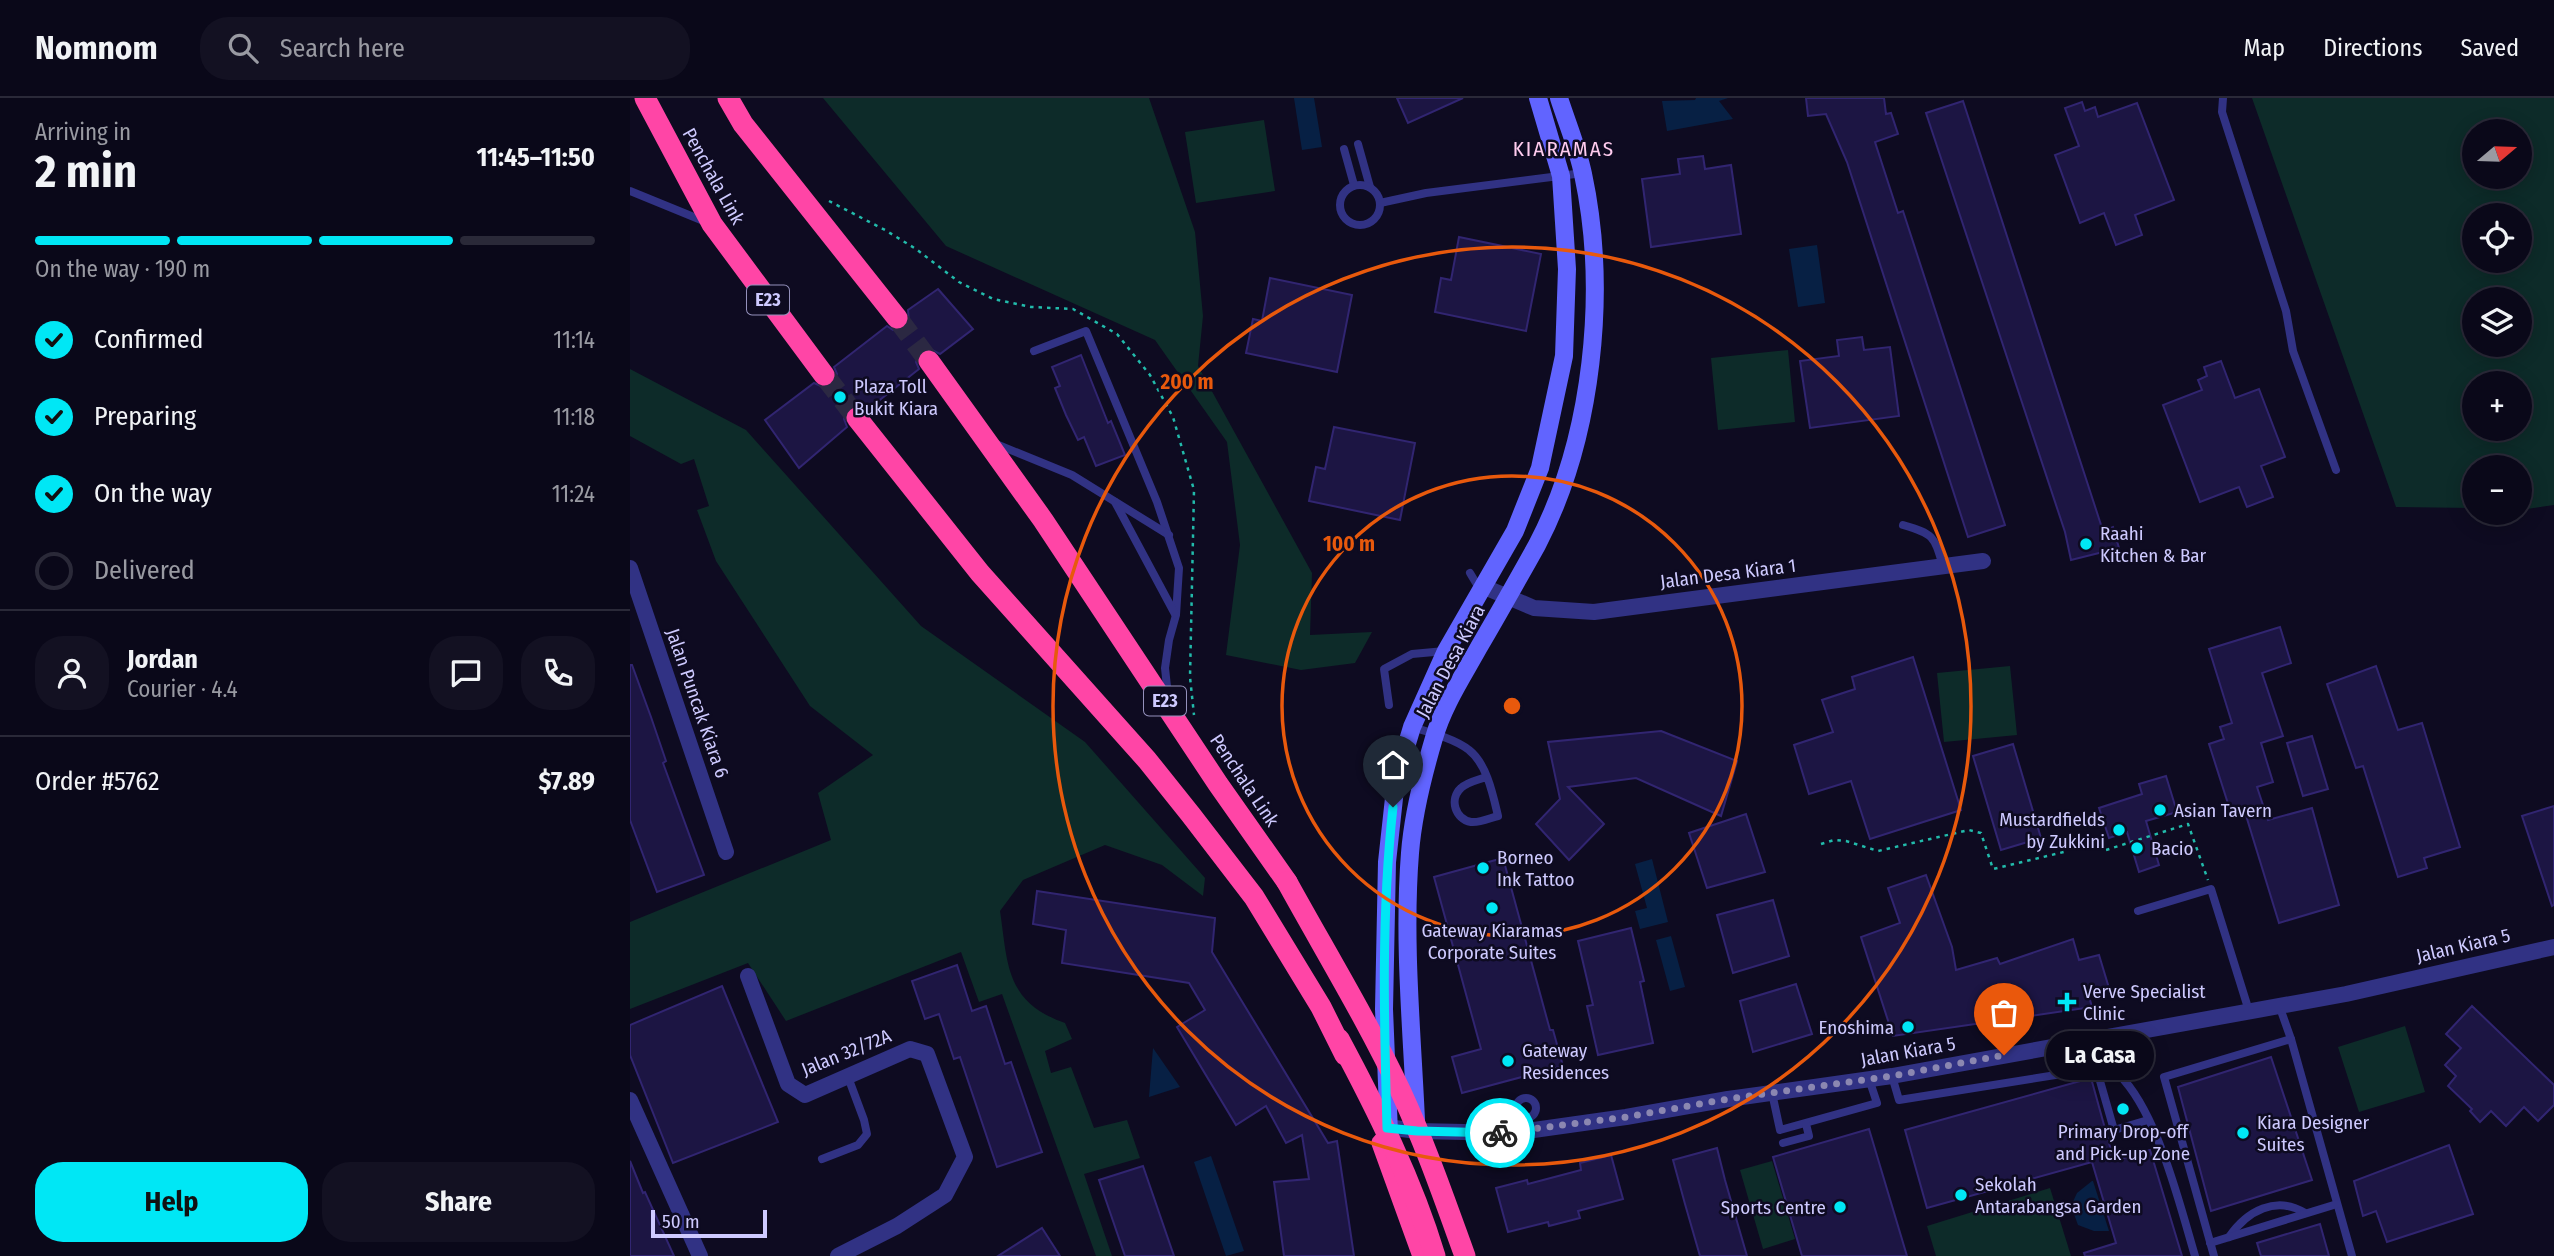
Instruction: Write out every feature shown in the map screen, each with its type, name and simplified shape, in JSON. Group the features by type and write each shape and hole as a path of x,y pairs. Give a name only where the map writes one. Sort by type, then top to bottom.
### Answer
{"highway":[{"name":"Penchala Link","path":"645,98 712,224 824,375"},
{"path":"727,98 743,124 897,317"},
{"name":"Penchala Link","path":"929,361 1043,520 1218,784 1287,882 1401,1093 1432,1164 1465,1256"},
{"name":"E23","path":"857,418 980,573 1147,760 1254,897 1339,1039"},
{"path":"1339,1039 1384,1147 1423,1256"},
{"path":"1339,1039 1391,1144 1434,1256"}],"main road":[{"name":"Jalan Desa Kiara","path":"1434,1256 1400,1172 1387,1128 1384,1009 1387,862 1396,780 1412,727 1476,580 1515,531 1540,468 1564,356 1567,269 1561,176 1538,98"},
{"name":"Jalan Desa Kiara","path":"1458,1256 1417,1131 1409,976 1410,852 1420,787 1435,734 1463,676 1539,541 1565,479 1587,387 1594,312 1591,230 1583,173 1559,98"}],"street":[{"name":"Jalan Desa Kiara 1","path":"1476,580 1508,598 1534,608 1594,612 1983,561"},
{"name":"Jalan Puncak Kiara 6","path":"630,568 726,852"},
{"name":"Jalan Kiara 5","path":"1387,1128 1512,1133 1529,1124 1892,1076 2346,994 2554,947"},
{"name":"Jalan 32/72A","path":"748,976 788,1084 805,1095 910,1049 928,1054 965,1157 946,1195 897,1226 838,1256"},
{"path":"630,1100 700,1256"}],"lane":[{"path":"2223,98 2222,113 2286,311 2293,351 2336,470"},
{"path":"1358,144 1370,187 1380,203 1377,215 1367,223 1355,224 1349,221 1340,204 1345,191 1354,185 1370,187"},
{"path":"1344,149 1354,185"},
{"path":"1380,203 1426,193 1583,173"},
{"path":"630,191 712,224"},
{"path":"1034,351 1086,331 1169,535 1179,568 1176,615 1165,668 1168,705"},
{"path":"986,440 1072,475 1169,535"},
{"path":"1114,499 1176,615"},
{"path":"1903,525 1927,532 1937,544 1943,566"},
{"path":"1389,705 1384,669 1412,654 1446,651"},
{"path":"1412,727 1470,750 1484,769 1498,816 1481,821 1468,821 1457,813 1455,795 1464,785 1486,777"},
{"path":"2138,911 2211,889 2249,1010"},
{"path":"2279,1005 2352,1256"},
{"path":"2214,1256 2164,1077 2291,1039"},
{"path":"2106,1067 2100,1081 2115,1130 2148,1120"},
{"path":"1892,1076 1899,1100 2106,1067 2123,1079 2148,1120 2174,1181 2195,1256"},
{"path":"822,1159 858,1145 867,1134 848,1077"},
{"path":"1772,1093 1780,1130 1877,1103 1869,1079"},
{"path":"1783,1143 1809,1136 1806,1124"},
{"path":"2229,1237 2238,1224 2266,1207 2281,1204 2294,1206 2305,1213"},
{"path":"2210,1243 2337,1204"}],"path":[{"path":"825,199 885,230 916,249 959,282 993,299 1031,307 1073,309 1117,334 1150,375 1173,417 1194,490 1190,677 1195,724"},
{"path":"2106,850 2188,824 2211,889"},
{"path":"1821,844 1834,840 1846,841 1878,851 1969,830 1981,833 1993,869 2064,852"}],"green space":[{"path":"823,98 1149,98 1195,232 1203,316 1198,366 1312,573 1310,635 1372,632 1355,663 1301,670 1226,655 1240,545 1227,442 1155,340 946,246"},
{"path":"2252,98 2554,98 2554,505 2532,508 2532,455 2462,455 2462,508 2396,507"},
{"path":"1264,120 1275,191 1196,203 1185,132"},
{"path":"1788,350 1795,422 1718,430 1711,358"},
{"path":"630,369 746,430 921,626 1085,742 1205,878 1203,896 1162,865 1105,845 1023,880 1000,911 1008,964 1020,992 1045,1014 1065,1023 1072,1039 1045,1051 1051,1073 1071,1067 1094,1128 1127,1120 1140,1158 1084,1174 1112,1256 1096,1256 1002,994 979,1002 961,952 786,1021 748,963 630,1009 630,922 831,840 818,793 873,755 810,706 716,561 697,510 709,506 694,459 681,464 630,436"},
{"path":"2010,666 2017,735 1944,742 1937,673"},
{"path":"2405,1026 2425,1092 2359,1112 2338,1047"},
{"path":"1772,1161 1795,1239 1763,1249 1740,1170"},
{"path":"2050,1188 2071,1256 1936,1256 1927,1226"}],"water":[{"path":"1294,98 1314,98 1322,147 1302,150"},
{"path":"1728,98 1719,101 1733,119 1667,131 1662,101"},
{"path":"1817,245 1825,303 1798,307 1789,249"},
{"path":"1652,859 1668,922 1640,929 1635,911 1647,908 1635,864"},
{"path":"1671,936 1685,987 1670,991 1656,940"},
{"path":"1153,1048 1180,1087 1149,1097"},
{"path":"1211,1156 1244,1251 1226,1256 1194,1162"},
{"path":"2092,1181 2109,1231 2094,1231 2078,1225 2071,1206 2077,1193"}],"building":[{"path":"1397,98 1463,98 1408,123"},
{"path":"1806,98 1884,98 1886,114 1891,113 1898,134 1875,142 1898,213 1903,211 2005,525 1968,537 1847,162 1826,114 1808,116"},
{"path":"1963,101 2103,531 2113,527 2119,548 2071,560 2065,532 1926,113"},
{"path":"2082,102 2085,111 2095,107 2098,117 2137,103 2174,200 2135,215 2142,235 2116,245 2104,213 2080,223 2055,155 2079,146 2065,108"},
{"path":"1703,156 1705,169 1731,165 1741,234 1651,247 1642,179 1680,174 1678,159"},
{"path":"1459,237 1541,254 1526,331 1435,312 1441,278 1451,280"},
{"path":"1270,278 1352,295 1337,372 1246,353 1253,319 1262,321"},
{"name":"Plaza Toll Bukit Kiara","path":"938,289 973,329 940,354 928,348 921,351 916,362 919,369 867,410 856,405 848,408 844,419 847,427 799,468 765,420 814,383 825,388 832,385 837,374 834,367 887,326 893,330 905,329 909,322 908,310"},
{"path":"1862,337 1864,350 1890,347 1899,416 1810,428 1800,361 1839,356 1837,340"},
{"path":"1081,355 1108,423 1111,421 1125,455 1096,466 1084,437 1078,440 1066,415 1055,388 1060,386 1052,367"},
{"path":"2221,361 2235,398 2259,389 2285,457 2261,466 2273,497 2247,507 2239,487 2200,502 2163,405 2202,390 2198,380 2207,376 2204,367"},
{"path":"1334,427 1415,443 1400,520 1309,501 1316,467 1325,469"},
{"path":"2280,627 2291,663 2262,673 2283,736 2261,743 2273,782 2257,787 2268,820 2312,808 2339,905 2279,923 2244,809 2231,813 2209,744 2224,739 2220,727 2232,723 2209,649"},
{"path":"1913,657 1961,810 1870,839 1851,781 1809,794 1794,745 1833,732 1822,700 1855,689 1852,677"},
{"path":"630,665 651,717 666,761 663,763 704,875 657,892 630,820"},
{"path":"2376,666 2398,730 2422,723 2460,847 2424,858 2427,868 2398,877 2363,766 2356,768 2327,684"},
{"path":"1661,731 1737,761 1721,816 1636,778 1568,787 1604,824 1569,860 1536,824 1560,799 1548,742"},
{"path":"2312,736 2328,789 2303,796 2287,743"},
{"path":"2013,744 2041,838 2001,850 1973,756"},
{"path":"2166,776 2177,812 2146,821 2159,865 2139,872 2127,832 2109,838 2099,808 2142,794 2139,784"},
{"path":"2554,806 2554,905 2552,906 2522,816"},
{"path":"1746,814 1765,872 1707,888 1689,833"},
{"path":"1503,858 1550,1030 1553,1030 1563,1066 1462,1093 1452,1057 1481,1049 1434,877"},
{"path":"1926,875 1952,947 1956,970 1997,958 2000,964 2073,939 2079,960 2099,955 2109,988 2088,993 2092,1007 1893,1036 1861,937 1900,923 1888,888"},
{"path":"1037,891 1215,918 1212,952 1328,1143 1337,1141 1354,1256 1284,1256 1274,1182 1309,1179 1302,1135 1286,1143 1266,1106 1236,1125 1177,1027 1205,1010 1189,983 1062,963 1066,930 1033,924"},
{"path":"1773,900 1789,956 1733,973 1717,915"},
{"path":"1631,928 1644,981 1640,982 1653,1043 1598,1055 1587,1006 1593,1005 1578,941"},
{"path":"957,965 972,1011 986,1006 1005,1064 1011,1062 1042,1152 997,1167 960,1057 954,1059 939,1014 925,1019 912,981"},
{"path":"1796,984 1812,1034 1753,1052 1740,1001"},
{"path":"722,986 778,1122 673,1163 630,1055 630,1025"},
{"path":"2472,1006 2554,1085 2554,1105 2538,1121 2524,1107 2506,1126 2491,1111 2480,1122 2470,1111 2472,1109 2448,1086 2456,1076 2445,1065 2461,1048 2446,1034"},
{"name":"Kiara Designer Suites","path":"2271,1057 2312,1180 2211,1211 2178,1087"},
{"path":"2091,1078 2114,1161 2150,1150 2182,1256 2085,1256 2084,1253 2116,1243 2092,1162 1927,1208 1905,1130"},
{"name":"Sports Centre","path":"1869,1129 1907,1256 1802,1256 1773,1157"},
{"path":"2449,1145 2473,1214 2387,1242 2376,1211 2363,1216 2354,1181"},
{"path":"1717,1148 1747,1256 1700,1256 1685,1204 1673,1160"},
{"path":"1611,1155 1623,1199 1578,1211 1580,1218 1549,1226 1548,1222 1508,1232 1496,1188 1527,1180 1528,1184 1581,1170 1580,1163"},
{"path":"630,1161 643,1193 645,1192 674,1256 630,1256"},
{"path":"1143,1166 1174,1256 1125,1256 1099,1180"},
{"path":"2320,1224 2329,1256 2261,1256 2257,1243"},
{"path":"1042,1228 1060,1256 998,1256"}],"tunnel":[{"path":"897,318 929,361"},
{"path":"824,375 857,418"}],"way so far":[{"path":"1500,1133 1626,1117 1728,1099 1892,1076 2004,1055"}],"place":[{"name":"Plaza Toll Bukit Kiara","path":"840,397"},
{"name":"Raahi Kitchen & Bar","path":"2086,544"},
{"name":"Asian Tavern","path":"2160,810"},
{"name":"Mustardfields by Zukkini","path":"2119,830"},
{"name":"Bacio","path":"2137,848"},
{"name":"Borneo Ink Tattoo","path":"1483,868"},
{"name":"Gateway Kiaramas Corporate Suites","path":"1492,908"},
{"name":"Verve Specialist Clinic","path":"2067,1002"},
{"name":"Enoshima","path":"1908,1027"},
{"name":"La Casa","path":"2004,1055"},
{"name":"Gateway Residences","path":"1508,1061"},
{"name":"Primary Drop-off and Pick-up Zone","path":"2123,1109"},
{"name":"Kiara Designer Suites","path":"2243,1133"},
{"name":"Sekolah Antarabangsa Garden","path":"1961,1195"},
{"name":"Sports Centre","path":"1840,1207"}],"district":[{"name":"KIARAMAS","path":"1564,149"}],"route":[{"path":"1393,807 1387,862 1384,1009 1387,1128 1500,1133"}]}
